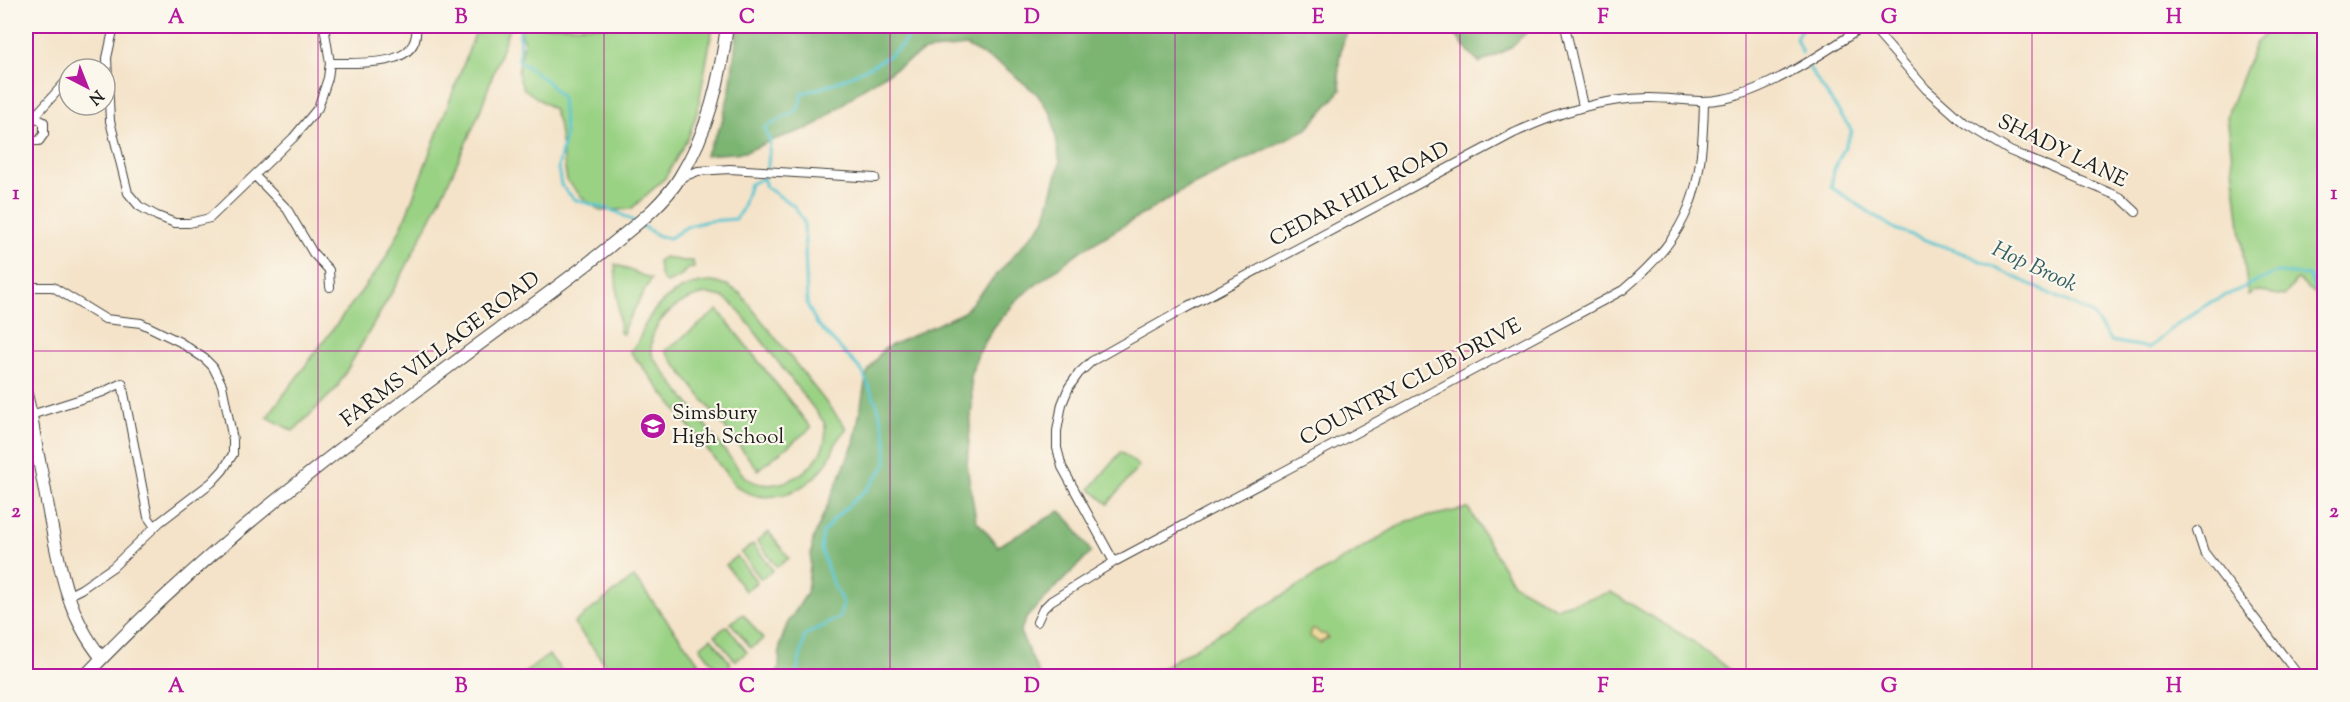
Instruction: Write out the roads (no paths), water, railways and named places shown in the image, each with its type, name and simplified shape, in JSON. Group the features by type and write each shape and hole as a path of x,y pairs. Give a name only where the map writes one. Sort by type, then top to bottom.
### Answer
{"main road":[{"name":"FARMS VILLAGE ROAD","path":"85,676 130,628 223,544 404,400 631,230 664,197 680,178 705,128 721,75 727,26"},
{"path":"26,394 61,577 67,596 90,643 102,658"}],"street":[{"path":"108,57 114,26"},
{"path":"110,117 128,193 139,206 166,219 189,224 210,218 309,122 318,108 328,78 330,63 324,26"},
{"path":"330,63 377,63 401,55 416,38 416,26"},
{"path":"1565,26 1583,106"},
{"name":"CEDAR HILL ROAD","path":"1114,562 1062,467 1057,447 1057,431 1062,404 1069,387 1092,361 1184,309 1550,116 1583,106 1652,98 1704,102 1743,94 1767,83 1864,26"},
{"name":"SHADY LANE","path":"1871,26 1926,89 1964,123 2010,151 2120,197 2136,212"},
{"path":"26,126 57,91"},
{"name":"COUNTRY CLUB DRIVE","path":"1037,622 1043,609 1051,601 1114,562 1623,290 1661,254 1686,216 1695,195 1701,166 1704,102"},
{"path":"26,134 33,141 39,141 44,134 44,122 34,117"},
{"path":"680,178 698,171 730,169 875,178"},
{"path":"255,176 287,209 313,253 329,270 330,287"},
{"path":"26,286 53,286 105,319 141,323 205,359 218,375 233,440 233,454 212,482 155,527 113,567 67,596"},
{"path":"31,415 104,392 122,383 148,517 155,527"},
{"path":"2197,531 2204,552 2299,676"}],"waterway":[{"path":"520,26 519,61 546,80 562,98 565,136 558,168 561,185 574,199 617,212 635,222"},
{"name":"Hop Brook","path":"796,676 805,635 840,617 843,603 832,582 821,549 823,533 834,519 869,487 886,465 886,438 878,407 862,371 817,324 807,304 804,222 794,206 766,187 763,178 768,165 770,141 764,128 798,110 802,93 842,80 888,56 906,39 909,26"},
{"name":"Hop Brook","path":"1802,53 1796,38 1803,26"},
{"name":"Hop Brook","path":"1809,68 1852,131 1834,170 1831,187 1895,229 1968,255 2091,313 2111,341 2149,348 2177,324 2211,302 2276,273 2308,275 2321,299 2324,300"},
{"path":"641,225 658,236 670,238 688,226 708,221 736,219 742,209 750,184 763,178"}],"place":[{"name":"Simsbury High School","path":"653,426"}]}
